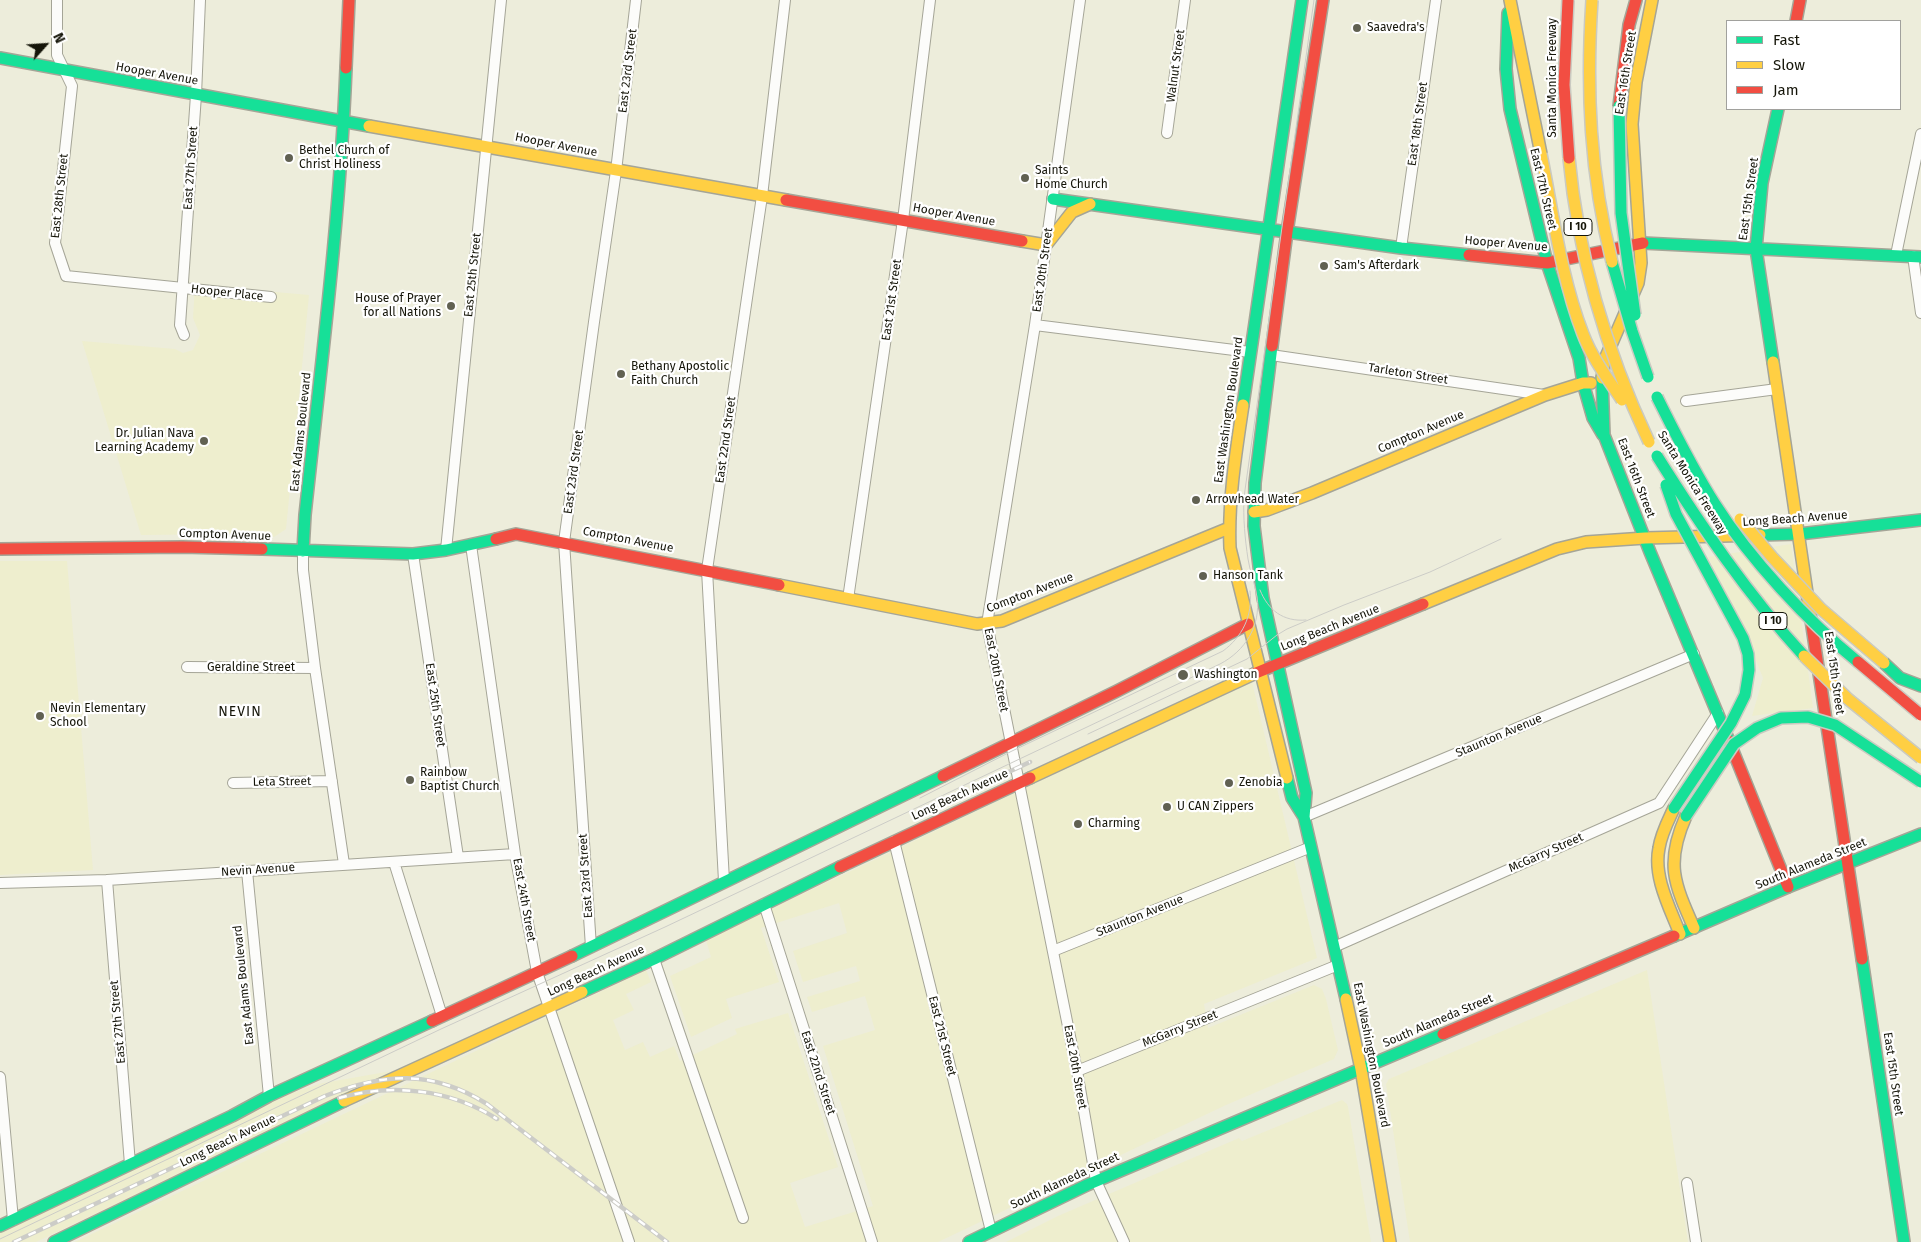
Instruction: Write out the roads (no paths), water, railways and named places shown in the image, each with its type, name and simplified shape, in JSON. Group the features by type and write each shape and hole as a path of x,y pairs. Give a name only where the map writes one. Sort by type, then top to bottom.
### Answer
{"main road":[{"name":"East Adams Boulevard","path":"303,551 305,515 334,255 344,121 349,0"},
{"name":"East Washington Boulevard","path":"1302,0 1233,473 1229,528 1230,548 1292,798 1304,817 1312,848 1361,1069 1390,1242"},
{"name":"East Washington Boulevard","path":"1304,817 1306,793 1262,589 1255,541 1254,512 1255,483 1286,232 1323,0"},
{"path":"1509,0 1568,280 1583,334 1598,363 1649,442"},
{"name":"East 17th Street","path":"1509,0 1506,69 1510,109 1547,263 1579,358 1583,383 1593,418 1604,435"},
{"name":"Santa Monica Freeway","path":"1568,0 1564,84 1566,141 1574,206 1598,309 1623,382 1649,442 1699,524 1734,574 1787,638 1839,690 1921,758"},
{"name":"Santa Monica Freeway","path":"1592,0 1589,48 1589,108 1599,202 1604,232 1619,293 1648,377 1657,397 1686,455 1715,505 1756,559 1793,601 1840,648 1921,715"},
{"path":"1636,0 1629,25 1619,106 1622,214 1634,308 1648,377"},
{"name":"East 16th Street","path":"1652,0 1636,82 1632,124 1641,244 1638,283 1605,359 1600,384 1604,435 1644,538 1694,654 1788,887"},
{"path":"1796,20 1800,0"},
{"name":"Hooper Avenue","path":"0,58 616,171 1046,244"},
{"name":"East 15th Street","path":"1778,110 1762,183 1756,249 1904,1242"},
{"name":"Hooper Avenue","path":"1053,199 1401,248 1547,263 1641,244 1917,257"},
{"path":"1046,244 1072,212 1090,204"},
{"name":"Compton Avenue","path":"1254,512 1267,510 1312,493 1545,395 1583,383 1600,384"},
{"path":"1657,397 1727,504 1772,557 1821,609 1900,678 1921,686"},
{"path":"1656,456 1676,514 1743,638 1748,654 1749,670 1746,696 1731,723 1674,808 1664,830 1658,856 1661,882 1680,934"},
{"name":"Long Beach Avenue","path":"54,1242 359,1093 654,958 1018,782 1260,671 1557,549 1586,542 1644,538 1799,534 1921,520"},
{"name":"Compton Avenue","path":"0,549 182,547 413,554 446,550 516,534 967,622 987,624 1002,621 1229,528"},
{"path":"1248,624 1256,622 1262,625 1274,644"},
{"name":"Long Beach Avenue","path":"0,1226 232,1116 269,1096 591,947 1117,691 1248,624"},
{"path":"1694,928 1677,890 1672,867 1672,849 1677,832 1686,816 1734,744 1743,735 1762,723 1776,718 1793,715 1814,718 1835,725 1921,782"},
{"name":"South Alameda Street","path":"970,1242 1096,1181 1788,887 1921,834"}],"street":[{"name":"East 28th Street","path":"57,0 57,55 72,86 55,243 66,276 183,288"},
{"name":"East 27th Street","path":"184,335 180,325 196,95 200,0"},
{"name":"East 25th Street","path":"446,550 501,0"},
{"name":"East 23rd Street","path":"591,947 564,542 616,171 636,0"},
{"name":"East 22nd Street","path":"724,881 707,570 762,196 785,0"},
{"name":"East 21st Street","path":"848,599 903,220 930,0"},
{"name":"East 20th Street","path":"1080,0 1036,325 987,624 1077,1071 1096,1181 1124,1242"},
{"name":"Walnut Street","path":"1167,133 1185,0"},
{"name":"East 18th Street","path":"1401,248 1436,0"},
{"path":"1896,255 1921,134"},
{"path":"1917,257 1921,313"},
{"name":"Hooper Place","path":"183,288 271,297"},
{"path":"1036,325 1250,352"},
{"name":"Tarleton Street","path":"1271,355 1545,395"},
{"path":"1686,401 1777,389"},
{"name":"East 24th Street","path":"471,545 515,854 537,972 629,1242"},
{"name":"East Adams Boulevard","path":"303,551 303,570 344,864"},
{"name":"East 25th Street","path":"413,554 458,857"},
{"name":"Staunton Avenue","path":"1304,817 1694,654"},
{"name":"Geraldine Street","path":"187,668 316,668"},
{"name":"McGarry Street","path":"1334,947 1659,803 1718,713"},
{"name":"Leta Street","path":"233,783 332,781"},
{"name":"East 21st Street","path":"894,841 991,1231"},
{"name":"Staunton Avenue","path":"1053,951 1312,848"},
{"name":"Nevin Avenue","path":"0,883 107,880 515,854"},
{"path":"394,862 442,1016"},
{"name":"East Adams Boulevard","path":"247,871 269,1096"},
{"name":"East 27th Street","path":"107,880 130,1164"},
{"name":"East 22nd Street","path":"764,904 872,1242"},
{"path":"654,958 743,1218"},
{"name":"McGarry Street","path":"1077,1071 1338,965"},
{"path":"0,1077 13,1220"},
{"path":"1687,1183 1696,1242"}],"tram line":[{"path":"0,1239 441,1029 665,927 1220,664 1237,652 1244,645 1254,628 1258,608 1245,536 1244,497 1314,0"},
{"path":"1088,734 1247,659 1287,629 1430,572 1501,539"},
{"path":"1260,590 1272,609 1283,617 1306,620"},
{"path":"920,798 1012,751 1223,651 1236,639 1245,625 1250,609 1250,591"}],"railway":[{"path":"1000,776 1030,762"},
{"path":"14,1242 325,1096 367,1083 407,1078 427,1080 446,1085 487,1104 667,1242"},
{"path":"339,1098 379,1091 400,1090 420,1092 460,1101 497,1119"}],"place":[{"name":"Saavedra's","path":"1357,28"},
{"name":"Bethel Church of Christ Holiness","path":"289,158"},
{"name":"Saints Home Church","path":"1025,178"},
{"name":"Sam's Afterdark","path":"1324,266"},
{"name":"House of Prayer for all Nations","path":"451,306"},
{"name":"Bethany Apostolic Faith Church","path":"621,374"},
{"name":"Dr. Julian Nava Learning Academy","path":"204,441"},
{"name":"Arrowhead Water","path":"1196,500"},
{"name":"Hanson Tank","path":"1203,576"},
{"name":"Washington","path":"1183,675"},
{"name":"Nevin Elementary School","path":"40,716"},
{"name":"Rainbow Baptist Church","path":"410,780"},
{"name":"Zenobia","path":"1229,783"},
{"name":"U CAN Zippers","path":"1167,807"},
{"name":"Charming","path":"1078,824"}],"district":[{"name":"NEVIN","path":"240,712"}]}
